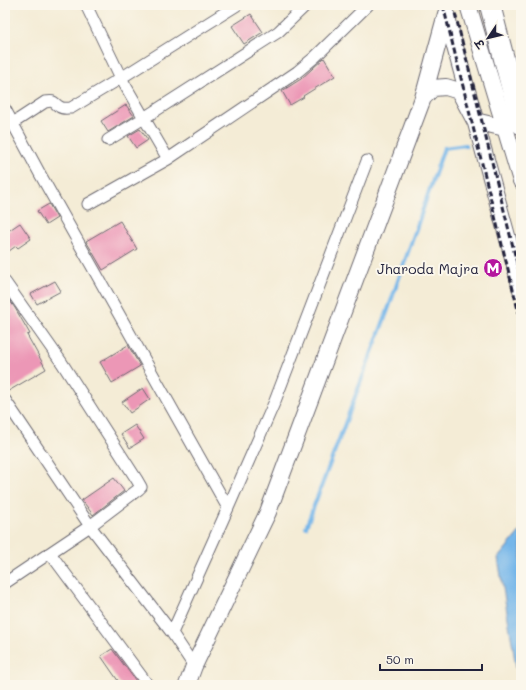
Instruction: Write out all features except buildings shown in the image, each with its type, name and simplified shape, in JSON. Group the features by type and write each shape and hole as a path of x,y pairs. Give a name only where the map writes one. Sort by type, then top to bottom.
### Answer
{"highway":[{"path":"490,5 513,126"}],"street":[{"path":"86,5 121,78 168,159"},
{"path":"12,123 45,102 56,102 60,107 70,108 121,78 237,5"},
{"path":"108,140 278,32 306,5"},
{"path":"88,204 168,159 303,67 315,58 368,5"},
{"path":"468,5 513,126 521,182"},
{"path":"187,685 194,666 268,512 423,98 445,10"},
{"path":"445,10 521,290"},
{"path":"423,98 434,88 446,87 459,91 475,121"},
{"path":"5,109 228,508"},
{"path":"475,121 513,126"},
{"path":"172,633 274,401 367,161"},
{"path":"5,282 62,363 141,487 90,526 5,583"},
{"path":"5,400 90,526 172,633 194,666"},
{"path":"50,553 148,685"}],"water":[{"path":"521,530 521,685 519,685 498,558"}],"waterway":[{"path":"306,527 389,307 444,148 466,145"}],"railway":[{"path":"443,5 521,322"},
{"path":"453,5 521,279"}],"place":[{"name":"Jharoda Majra","path":"493,268"}]}
